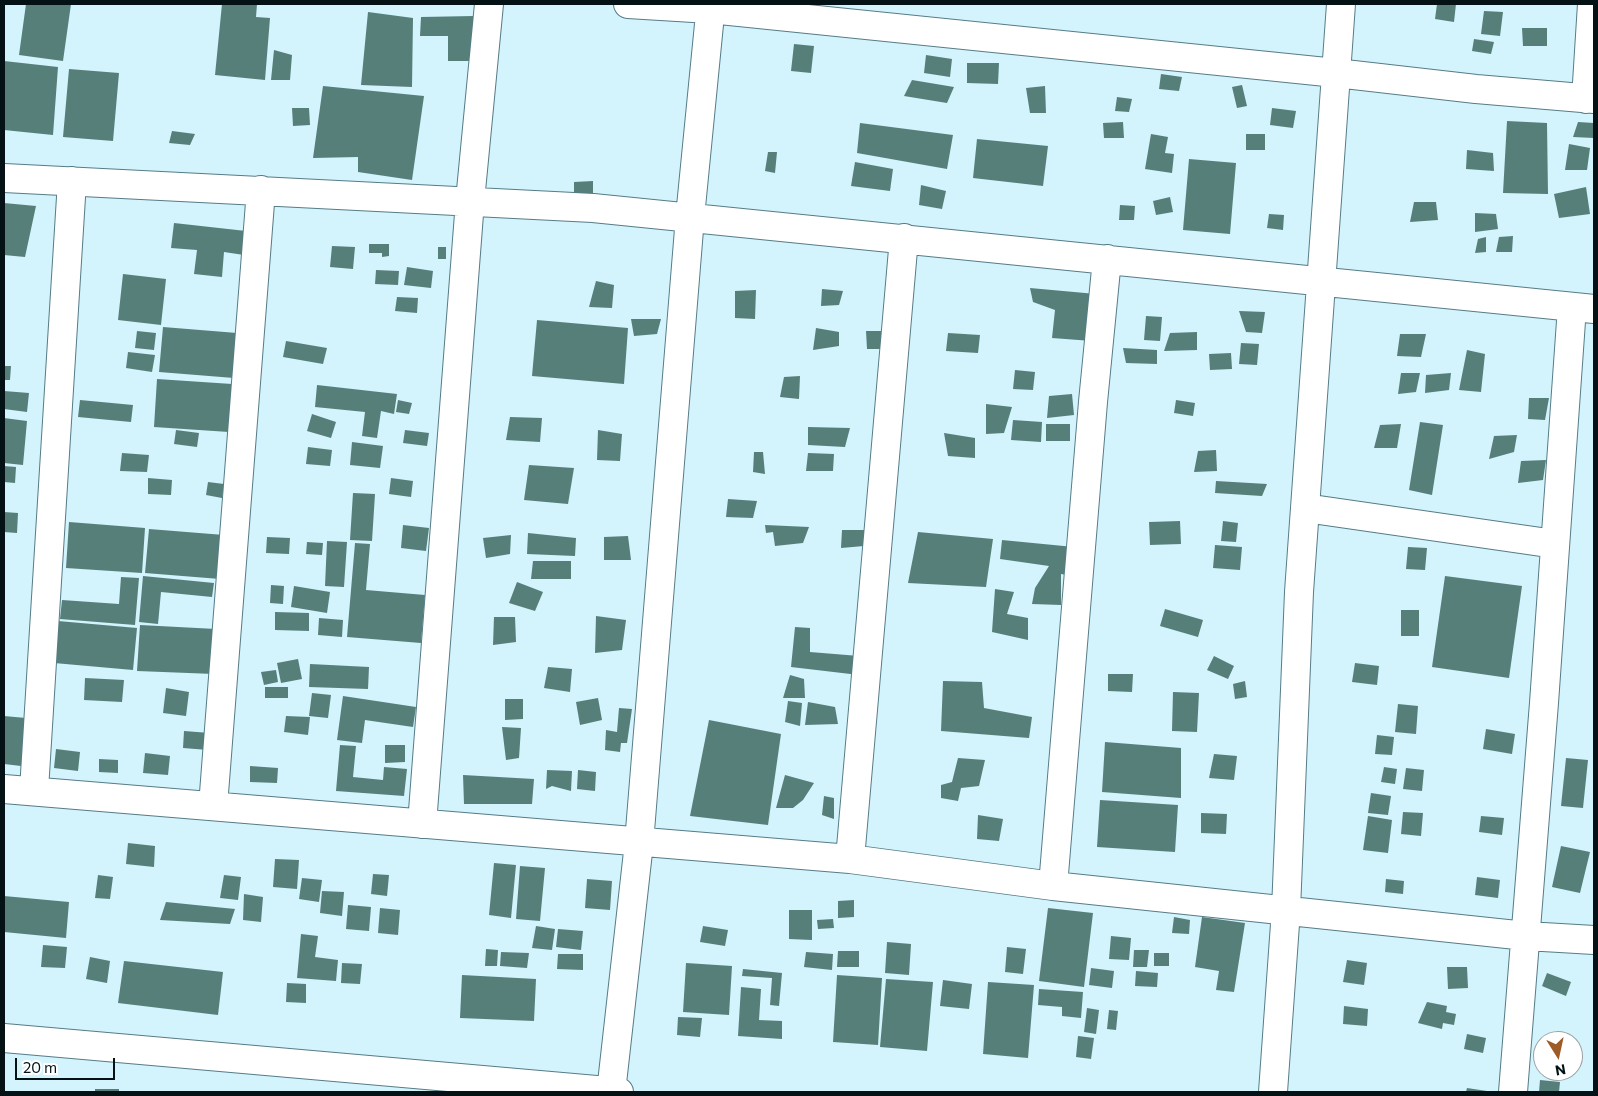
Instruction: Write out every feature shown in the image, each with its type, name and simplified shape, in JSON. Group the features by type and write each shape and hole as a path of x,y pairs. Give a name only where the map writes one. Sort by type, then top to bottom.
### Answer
{"street":[{"path":"422,824 470,201 489,4"},
{"path":"628,4 711,7 1476,89 1590,99 1592,4"},
{"path":"1273,1092 1286,910 1299,602 1341,4"},
{"path":"611,1092 639,843 690,217 711,7"},
{"path":"4,178 593,208 1583,308 1555,544 1513,1092"},
{"path":"34,790 72,181"},
{"path":"213,806 261,190"},
{"path":"850,859 904,238"},
{"path":"1053,886 1092,412 1108,259"},
{"path":"1305,508 1555,544"},
{"path":"4,788 639,843 850,859 1053,886 1526,936 1594,940"},
{"path":"4,1038 400,1082 619,1092"}],"building":[{"path":"26,4 71,4 63,61 19,55"},
{"path":"222,4 257,4 256,17 270,18 265,80 215,75"},
{"path":"1437,4 1456,4 1454,22 1435,19"},
{"path":"1484,11 1503,12 1500,36 1481,34"},
{"path":"368,12 413,18 412,87 361,85"},
{"path":"474,16 474,61 448,61 448,36 420,36 421,17"},
{"path":"1522,28 1547,28 1547,46 1523,46"},
{"path":"1474,39 1494,42 1491,54 1472,51"},
{"path":"794,44 814,46 811,73 791,71"},
{"path":"274,50 292,55 290,80 271,80"},
{"path":"926,55 952,59 950,77 924,73"},
{"path":"4,61 58,67 53,135 4,130"},
{"path":"967,63 999,63 998,84 967,83"},
{"path":"69,69 119,73 113,141 63,137"},
{"path":"1161,74 1182,77 1179,91 1159,89"},
{"path":"912,80 954,87 947,103 904,96"},
{"path":"1242,85 1247,106 1237,108 1232,87"},
{"path":"323,86 424,96 412,180 358,172 358,157 313,158"},
{"path":"1045,86 1046,113 1030,113 1026,88"},
{"path":"1117,97 1132,99 1129,112 1115,111"},
{"path":"292,108 309,108 310,125 293,126"},
{"path":"1272,108 1296,111 1293,128 1270,125"},
{"path":"1507,121 1547,123 1548,194 1503,193"},
{"path":"1123,122 1124,138 1104,138 1103,123"},
{"path":"1578,122 1594,123 1594,138 1573,137"},
{"path":"860,123 953,135 947,169 857,153"},
{"path":"172,131 195,134 190,145 169,143"},
{"path":"1151,134 1168,137 1165,153 1174,154 1172,173 1145,169"},
{"path":"1246,134 1265,134 1265,150 1246,150"},
{"path":"977,139 1048,146 1043,186 973,178"},
{"path":"1569,144 1590,148 1587,170 1565,170"},
{"path":"1467,150 1493,153 1494,171 1466,169"},
{"path":"768,152 777,152 775,173 765,171"},
{"path":"1189,159 1236,163 1230,234 1183,230"},
{"path":"855,162 893,169 890,191 851,186"},
{"path":"593,181 593,196 574,195 574,182"},
{"path":"921,185 946,191 942,209 919,205"},
{"path":"1586,187 1590,214 1559,218 1554,194"},
{"path":"1170,197 1173,212 1156,215 1153,201"},
{"path":"1414,202 1436,202 1438,220 1410,222"},
{"path":"4,203 36,206 25,257 4,255"},
{"path":"1120,205 1135,206 1134,220 1119,220"},
{"path":"1475,213 1496,214 1498,229 1475,232"},
{"path":"1269,214 1284,215 1283,230 1267,228"},
{"path":"174,223 246,231 244,255 224,252 222,277 194,274 197,250 171,248"},
{"path":"1513,236 1512,252 1496,252 1499,237"},
{"path":"1486,237 1486,252 1475,253 1478,239"},
{"path":"369,244 389,244 389,256 382,257 382,253 369,253"},
{"path":"332,246 355,247 353,269 330,267"},
{"path":"438,247 446,247 446,259 438,259"},
{"path":"407,267 433,271 431,288 404,285"},
{"path":"376,270 399,271 398,285 375,284"},
{"path":"123,274 166,279 161,325 118,320"},
{"path":"596,281 614,285 612,308 589,307"},
{"path":"1030,288 1096,294 1092,341 1052,338 1055,310 1033,302"},
{"path":"822,289 843,291 839,305 821,306"},
{"path":"756,290 755,319 735,318 735,291"},
{"path":"397,297 418,298 417,313 395,311"},
{"path":"1239,311 1265,312 1262,333 1246,332"},
{"path":"1146,316 1162,317 1160,341 1144,340"},
{"path":"631,319 661,319 657,334 634,336"},
{"path":"537,320 628,328 624,384 532,376"},
{"path":"163,327 237,333 234,378 159,372"},
{"path":"816,328 839,332 839,346 813,350"},
{"path":"137,331 156,333 154,350 135,348"},
{"path":"866,331 886,331 886,349 867,349"},
{"path":"1197,332 1197,350 1164,351 1170,333"},
{"path":"948,333 980,335 978,353 946,351"},
{"path":"1400,334 1426,334 1421,357 1397,356"},
{"path":"286,341 327,348 323,364 283,357"},
{"path":"1241,343 1259,344 1257,365 1239,364"},
{"path":"1123,348 1157,350 1157,364 1126,363"},
{"path":"1467,350 1485,354 1481,392 1459,390"},
{"path":"128,352 155,355 152,372 126,368"},
{"path":"1231,353 1232,369 1210,370 1209,354"},
{"path":"4,366 11,366 10,380 4,380"},
{"path":"1015,370 1035,372 1033,390 1013,389"},
{"path":"1401,373 1420,373 1416,392 1398,394"},
{"path":"1451,373 1449,390 1425,393 1426,375"},
{"path":"800,376 799,399 780,397 784,377"},
{"path":"157,379 232,384 229,432 154,427"},
{"path":"317,385 397,394 394,414 381,411 377,438 362,436 365,412 315,407"},
{"path":"4,391 29,393 27,412 4,409"},
{"path":"1072,394 1074,415 1047,418 1049,396"},
{"path":"1529,398 1549,398 1545,420 1528,419"},
{"path":"80,400 133,405 131,422 78,417"},
{"path":"398,400 412,403 409,414 396,412"},
{"path":"1176,400 1195,403 1193,416 1174,413"},
{"path":"986,404 1012,407 1004,433 986,434"},
{"path":"312,414 336,422 331,438 307,431"},
{"path":"510,417 542,418 540,442 506,440"},
{"path":"4,418 27,421 23,465 4,463"},
{"path":"1013,420 1042,422 1041,442 1011,440"},
{"path":"1420,422 1443,425 1432,495 1409,490"},
{"path":"1046,424 1070,424 1070,441 1046,441"},
{"path":"1401,424 1397,448 1374,448 1380,425"},
{"path":"808,427 850,428 845,447 808,445"},
{"path":"176,430 199,433 197,447 174,444"},
{"path":"405,430 429,433 427,446 403,443"},
{"path":"598,430 622,434 620,461 597,460"},
{"path":"944,433 975,438 975,458 948,456"},
{"path":"1517,435 1514,452 1489,459 1494,436"},
{"path":"352,442 383,446 380,468 350,465"},
{"path":"308,447 332,450 330,466 306,464"},
{"path":"1216,450 1217,471 1194,472 1198,451"},
{"path":"754,452 763,452 765,474 753,472"},
{"path":"122,453 149,455 147,472 120,471"},
{"path":"808,453 834,454 833,471 806,471"},
{"path":"1546,460 1543,480 1518,483 1521,461"},
{"path":"529,465 574,468 568,504 524,500"},
{"path":"4,466 16,467 15,483 4,482"},
{"path":"148,478 172,480 171,495 148,494"},
{"path":"391,478 413,481 411,497 389,494"},
{"path":"1216,481 1267,484 1262,496 1215,493"},
{"path":"208,482 224,484 222,498 206,495"},
{"path":"353,493 375,494 372,541 350,540"},
{"path":"728,499 757,501 753,518 726,517"},
{"path":"4,512 18,513 17,533 4,532"},
{"path":"1180,521 1181,544 1150,545 1149,522"},
{"path":"1223,521 1238,523 1236,542 1221,541"},
{"path":"69,522 145,528 142,573 66,568"},
{"path":"403,525 429,528 426,551 401,548"},
{"path":"765,525 809,527 803,543 775,546 773,532 766,533"},
{"path":"149,529 224,535 220,579 145,573"},
{"path":"842,530 866,530 864,546 841,548"},
{"path":"918,532 993,539 986,587 908,583"},
{"path":"528,533 576,538 575,556 527,554"},
{"path":"511,535 510,554 486,558 483,538"},
{"path":"628,536 631,560 604,560 604,537"},
{"path":"267,537 290,538 289,554 266,553"},
{"path":"1002,540 1074,547 1072,576 1061,574 1061,605 1032,604 1035,588 1049,566 1000,559"},
{"path":"327,541 347,542 344,587 325,586"},
{"path":"307,542 323,543 322,555 306,554"},
{"path":"355,543 370,544 366,590 425,595 421,643 347,637"},
{"path":"1215,545 1242,547 1240,570 1213,568"},
{"path":"1408,547 1427,548 1425,570 1406,569"},
{"path":"533,561 571,561 571,579 531,579"},
{"path":"143,576 214,583 212,597 161,592 158,624 139,622"},
{"path":"1445,576 1522,586 1509,678 1432,667"},
{"path":"121,577 139,578 135,625 60,619 62,600 119,604"},
{"path":"517,582 543,592 535,611 509,603"},
{"path":"271,585 284,586 283,604 270,603"},
{"path":"294,586 330,592 327,613 291,607"},
{"path":"995,589 1014,592 1007,614 1028,618 1028,640 992,632"},
{"path":"1165,609 1203,620 1198,637 1160,626"},
{"path":"1401,610 1419,610 1419,636 1401,636"},
{"path":"275,612 309,613 309,631 275,630"},
{"path":"596,616 626,620 622,650 595,653"},
{"path":"494,617 515,617 516,642 493,645"},
{"path":"319,618 343,620 342,637 318,635"},
{"path":"58,621 137,628 133,670 54,663"},
{"path":"140,625 216,629 214,674 137,671"},
{"path":"795,627 810,628 810,652 859,656 859,675 791,667"},
{"path":"1214,656 1234,666 1228,679 1207,670"},
{"path":"298,659 302,679 281,683 277,663"},
{"path":"1355,663 1379,666 1377,685 1352,682"},
{"path":"310,664 369,667 368,689 309,687"},
{"path":"548,667 572,669 570,692 544,688"},
{"path":"276,670 278,682 264,685 261,672"},
{"path":"1108,674 1133,674 1132,692 1108,691"},
{"path":"790,675 804,679 805,698 783,698"},
{"path":"85,678 124,680 122,702 84,700"},
{"path":"943,681 982,682 984,708 1032,717 1029,738 941,731"},
{"path":"1245,681 1247,697 1235,699 1233,684"},
{"path":"265,687 288,687 288,698 265,698"},
{"path":"166,688 189,692 186,716 163,713"},
{"path":"1173,692 1199,693 1197,732 1172,731"},
{"path":"312,693 331,695 328,718 309,716"},
{"path":"343,696 416,707 413,727 365,720 362,743 337,740"},
{"path":"598,698 602,720 580,725 576,702"},
{"path":"505,699 523,699 523,719 505,720"},
{"path":"788,701 802,703 800,726 785,722"},
{"path":"808,702 835,707 838,724 805,725"},
{"path":"1398,704 1418,706 1416,734 1395,732"},
{"path":"619,708 632,709 627,743 621,743 620,752 605,750 606,730 617,732"},
{"path":"4,716 26,718 21,766 4,764"},
{"path":"286,716 310,717 308,735 284,732"},
{"path":"709,720 781,734 768,825 690,816"},
{"path":"502,727 521,728 519,758 506,760"},
{"path":"1486,729 1515,734 1512,754 1483,749"},
{"path":"184,731 210,733 208,750 183,748"},
{"path":"1377,735 1394,737 1392,755 1375,754"},
{"path":"1105,742 1181,748 1181,798 1102,792"},
{"path":"340,745 356,746 353,777 383,780 384,767 407,769 404,796 336,791"},
{"path":"385,745 405,745 405,762 385,763"},
{"path":"56,749 80,752 78,771 54,768"},
{"path":"145,753 170,756 168,775 143,773"},
{"path":"1214,754 1237,756 1234,780 1209,778"},
{"path":"958,758 985,760 979,786 961,788 958,801 941,798 941,785 952,782"},
{"path":"1566,758 1588,760 1583,808 1561,806"},
{"path":"99,759 118,760 118,773 99,772"},
{"path":"250,766 278,768 277,783 250,782"},
{"path":"1384,767 1397,769 1395,784 1381,782"},
{"path":"1406,768 1424,770 1422,791 1403,789"},
{"path":"547,770 572,771 571,791 552,786 546,789"},
{"path":"578,770 596,772 595,791 577,789"},
{"path":"463,775 534,779 532,804 464,804"},
{"path":"785,775 814,783 803,800 793,808 776,808"},
{"path":"1371,793 1391,796 1388,815 1368,813"},
{"path":"824,796 834,798 834,819 822,815"},
{"path":"1100,800 1178,805 1175,852 1097,847"},
{"path":"1403,812 1423,813 1421,836 1401,834"},
{"path":"1201,813 1227,814 1226,834 1201,833"},
{"path":"978,815 1003,819 999,841 977,839"},
{"path":"1368,816 1392,820 1388,853 1363,850"},
{"path":"1481,816 1504,818 1502,835 1479,832"},
{"path":"128,843 155,846 154,867 126,864"},
{"path":"1561,846 1590,852 1580,893 1552,887"},
{"path":"275,859 299,860 297,889 273,887"},
{"path":"494,863 516,865 511,918 489,915"},
{"path":"520,866 545,868 540,921 516,919"},
{"path":"373,874 389,875 387,896 371,894"},
{"path":"98,875 113,877 110,899 95,898"},
{"path":"224,875 241,877 238,900 220,898"},
{"path":"1477,877 1500,880 1498,898 1475,895"},
{"path":"302,878 322,880 319,902 299,899"},
{"path":"587,879 612,881 610,910 585,908"},
{"path":"1386,879 1404,881 1403,894 1385,892"},
{"path":"322,891 344,892 342,916 320,913"},
{"path":"244,894 263,897 261,922 243,920"},
{"path":"4,896 69,902 66,938 4,932"},
{"path":"854,900 854,917 838,918 838,901"},
{"path":"166,902 235,909 230,924 160,920"},
{"path":"348,905 371,907 369,931 346,929"},
{"path":"380,908 400,910 398,935 378,933"},
{"path":"1048,908 1093,913 1084,987 1039,981"},
{"path":"789,910 812,910 812,940 789,939"},
{"path":"1174,917 1190,920 1189,934 1172,933"},
{"path":"1202,917 1245,923 1234,992 1216,990 1219,971 1195,967"},
{"path":"833,919 834,928 818,929 817,920"},
{"path":"536,926 555,929 552,950 532,948"},
{"path":"703,926 728,930 725,946 700,942"},
{"path":"558,929 583,931 581,950 556,947"},
{"path":"301,934 318,936 315,957 338,960 336,981 297,978"},
{"path":"1111,936 1131,938 1129,960 1109,959"},
{"path":"887,942 911,944 909,975 885,973"},
{"path":"43,945 67,947 65,968 41,967"},
{"path":"1007,947 1026,949 1023,974 1005,972"},
{"path":"486,949 498,950 497,966 485,966"},
{"path":"1134,950 1149,950 1147,967 1133,967"},
{"path":"838,951 859,951 859,967 837,967"},
{"path":"501,952 529,953 527,968 500,966"},
{"path":"806,952 833,954 832,970 804,967"},
{"path":"1154,953 1169,953 1169,966 1154,966"},
{"path":"558,954 583,954 583,970 557,969"},
{"path":"90,957 110,961 107,983 86,979"},
{"path":"1347,960 1367,963 1364,985 1343,982"},
{"path":"124,961 223,972 218,1015 118,1003"},
{"path":"342,963 362,964 360,984 341,983"},
{"path":"686,963 732,966 729,1015 683,1012"},
{"path":"1447,967 1467,967 1468,988 1448,989"},
{"path":"1091,968 1114,971 1112,988 1089,985"},
{"path":"743,969 782,973 779,1006 770,1005 772,978 742,976"},
{"path":"1136,971 1158,973 1157,987 1135,986"},
{"path":"1547,973 1571,982 1566,996 1542,986"},
{"path":"462,975 536,979 534,1021 460,1018"},
{"path":"837,975 882,978 878,1045 833,1042"},
{"path":"886,979 933,982 927,1051 880,1047"},
{"path":"943,980 972,984 969,1009 940,1006"},
{"path":"988,982 1034,985 1028,1058 983,1054"},
{"path":"287,983 306,984 306,1003 286,1002"},
{"path":"741,987 761,989 759,1020 782,1021 782,1039 738,1036"},
{"path":"1039,989 1083,992 1081,1018 1062,1016 1062,1007 1038,1005"},
{"path":"1427,1002 1447,1006 1446,1012 1456,1014 1454,1025 1443,1023 1442,1029 1418,1023"},
{"path":"1344,1006 1368,1009 1367,1026 1343,1024"},
{"path":"1087,1008 1099,1010 1096,1034 1084,1032"},
{"path":"1109,1010 1118,1011 1116,1030 1107,1029"},
{"path":"678,1017 702,1018 700,1037 677,1035"},
{"path":"1467,1034 1486,1038 1483,1053 1464,1049"},
{"path":"1078,1036 1094,1038 1091,1059 1076,1057"},
{"path":"1540,1081 1560,1082 1559,1092 1539,1092"},
{"path":"1467,1088 1487,1091 1487,1092 1466,1092"},
{"path":"95,1089 119,1089 119,1092 95,1092"}]}
